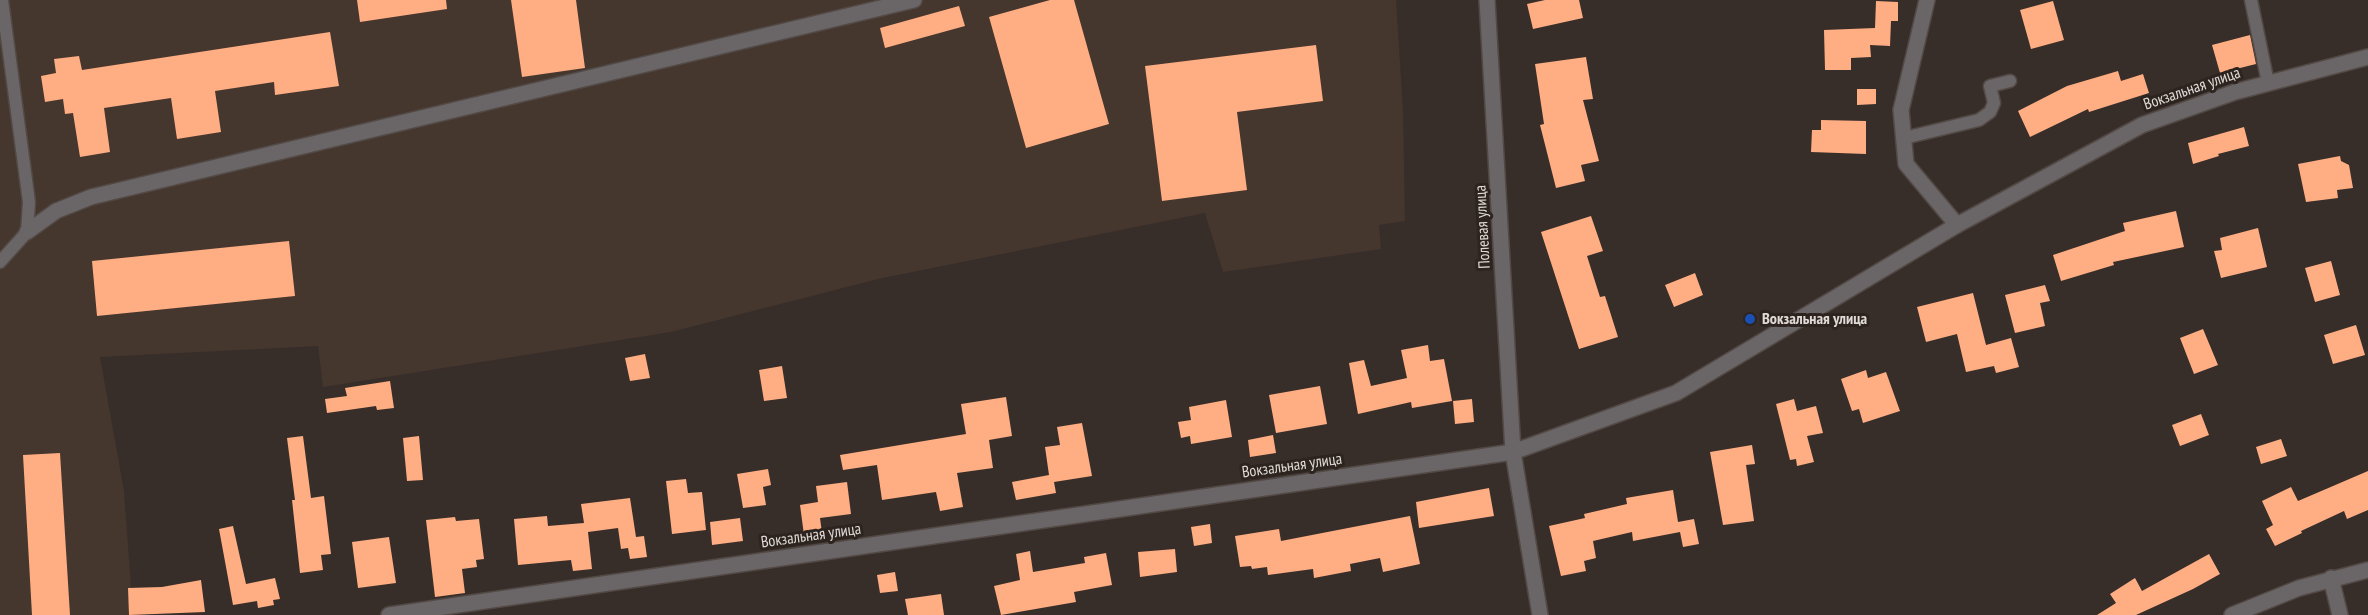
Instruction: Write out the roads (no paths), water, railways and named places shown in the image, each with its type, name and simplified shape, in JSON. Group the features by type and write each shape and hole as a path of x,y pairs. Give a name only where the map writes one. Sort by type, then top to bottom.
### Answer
{"street":[{"path":"27,232 56,212 91,197 914,0"},
{"name":"Полевая улица","path":"1488,0 1514,452 1540,615"},
{"path":"1927,0 1900,110 1906,164 1958,225"},
{"name":"Вокзальная улица","path":"389,615 1514,452 1676,393 1958,225 2142,125 2235,92 2368,57"},
{"path":"2232,615 2299,588 2368,570"},
{"path":"2331,578 2340,615"}],"lane":[{"path":"0,261 27,232 29,202 2,0"},
{"path":"2251,0 2268,83"},
{"path":"1904,138 1979,120 1990,112 1994,103 1990,86 2010,81"}],"place":[{"name":"Вокзальная улица","path":"1750,319"}]}
